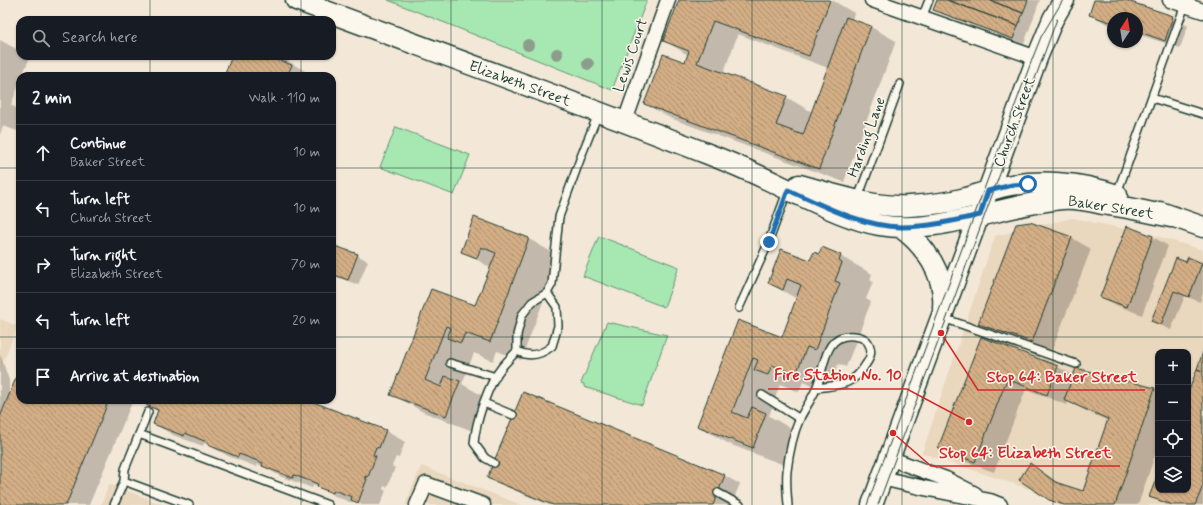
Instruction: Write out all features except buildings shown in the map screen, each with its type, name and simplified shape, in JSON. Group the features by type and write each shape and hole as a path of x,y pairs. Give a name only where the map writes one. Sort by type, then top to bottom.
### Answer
{"street":[{"name":"Elizabeth Street","path":"296,0 625,121 742,168 850,217 881,225 900,227 945,223 980,215"},
{"name":"Lewis Court","path":"625,121 668,0"},
{"path":"872,0 1037,58"},
{"name":"Church Street","path":"1048,31 1056,0"},
{"name":"Church Street","path":"872,505 1037,58 1048,31 1064,0"},
{"path":"1170,0 1203,11"},
{"name":"Elizabeth Street","path":"742,168 857,200 879,204 907,206 954,201 988,191"},
{"name":"Baker Street","path":"988,191 1016,185 1057,183 1084,186 1117,195 1171,217 1203,227"},
{"name":"Baker Street","path":"980,215 1048,201 1069,199 1116,206 1171,217"},
{"path":"900,227 913,237 928,254 933,264 942,292 943,306 941,317"},
{"path":"889,458 946,479 995,503"},
{"path":"882,478 995,503"},
{"path":"417,505 426,484 483,505"}],"lane":[{"path":"922,18 929,0"},
{"path":"1117,195 1185,5"},
{"name":"Harding Lane","path":"857,200 900,84"},
{"path":"1152,98 1203,114"},
{"path":"494,463 485,458 474,443 476,429 487,394 501,368 517,350 517,336 522,315 532,302 547,293 552,284 559,217 599,112"},
{"path":"739,308 767,246 788,190"},
{"path":"517,350 524,355 537,355 545,352 552,346 558,326 557,307 547,293"},
{"path":"941,317 1076,364"},
{"path":"788,505 787,472 793,438 800,419 817,388 829,347 839,337 847,335 861,336 870,348 869,358 854,380 844,384 817,388"},
{"path":"450,362 496,378"},
{"path":"762,396 800,419"},
{"path":"484,403 513,415"},
{"path":"114,505 124,481 125,469 148,412"},
{"path":"139,434 328,505"},
{"path":"124,481 189,505"},
{"path":"718,493 740,505"}],"shaded area":[{"path":"1073,218 1150,234 1203,250 1203,505 1076,505 922,453 995,236"},
{"path":"0,319 16,326 16,329 0,371"},
{"path":"421,466 522,505 405,505"},
{"path":"109,484 164,505 101,505"}],"green space":[{"path":"388,0 647,0 612,90"},
{"path":"396,127 470,155 454,195 380,167"},
{"path":"599,236 679,267 664,307 583,276"},
{"path":"607,322 667,335 642,405 584,387 584,384 581,383"}],"tram line":[{"path":"867,505 1033,57 1041,37 1063,0"},
{"path":"878,505 1057,19"}],"place":[{"name":"Stop 64: Baker Street","path":"941,333"},
{"name":"Fire Station No. 10","path":"969,422"},
{"name":"Stop 64: Elizabeth Street","path":"893,433"}],"route":[{"path":"769,242 788,190 831,210 865,222 888,226 908,227 945,223 980,215 988,191 1012,185 1028,184"}]}
